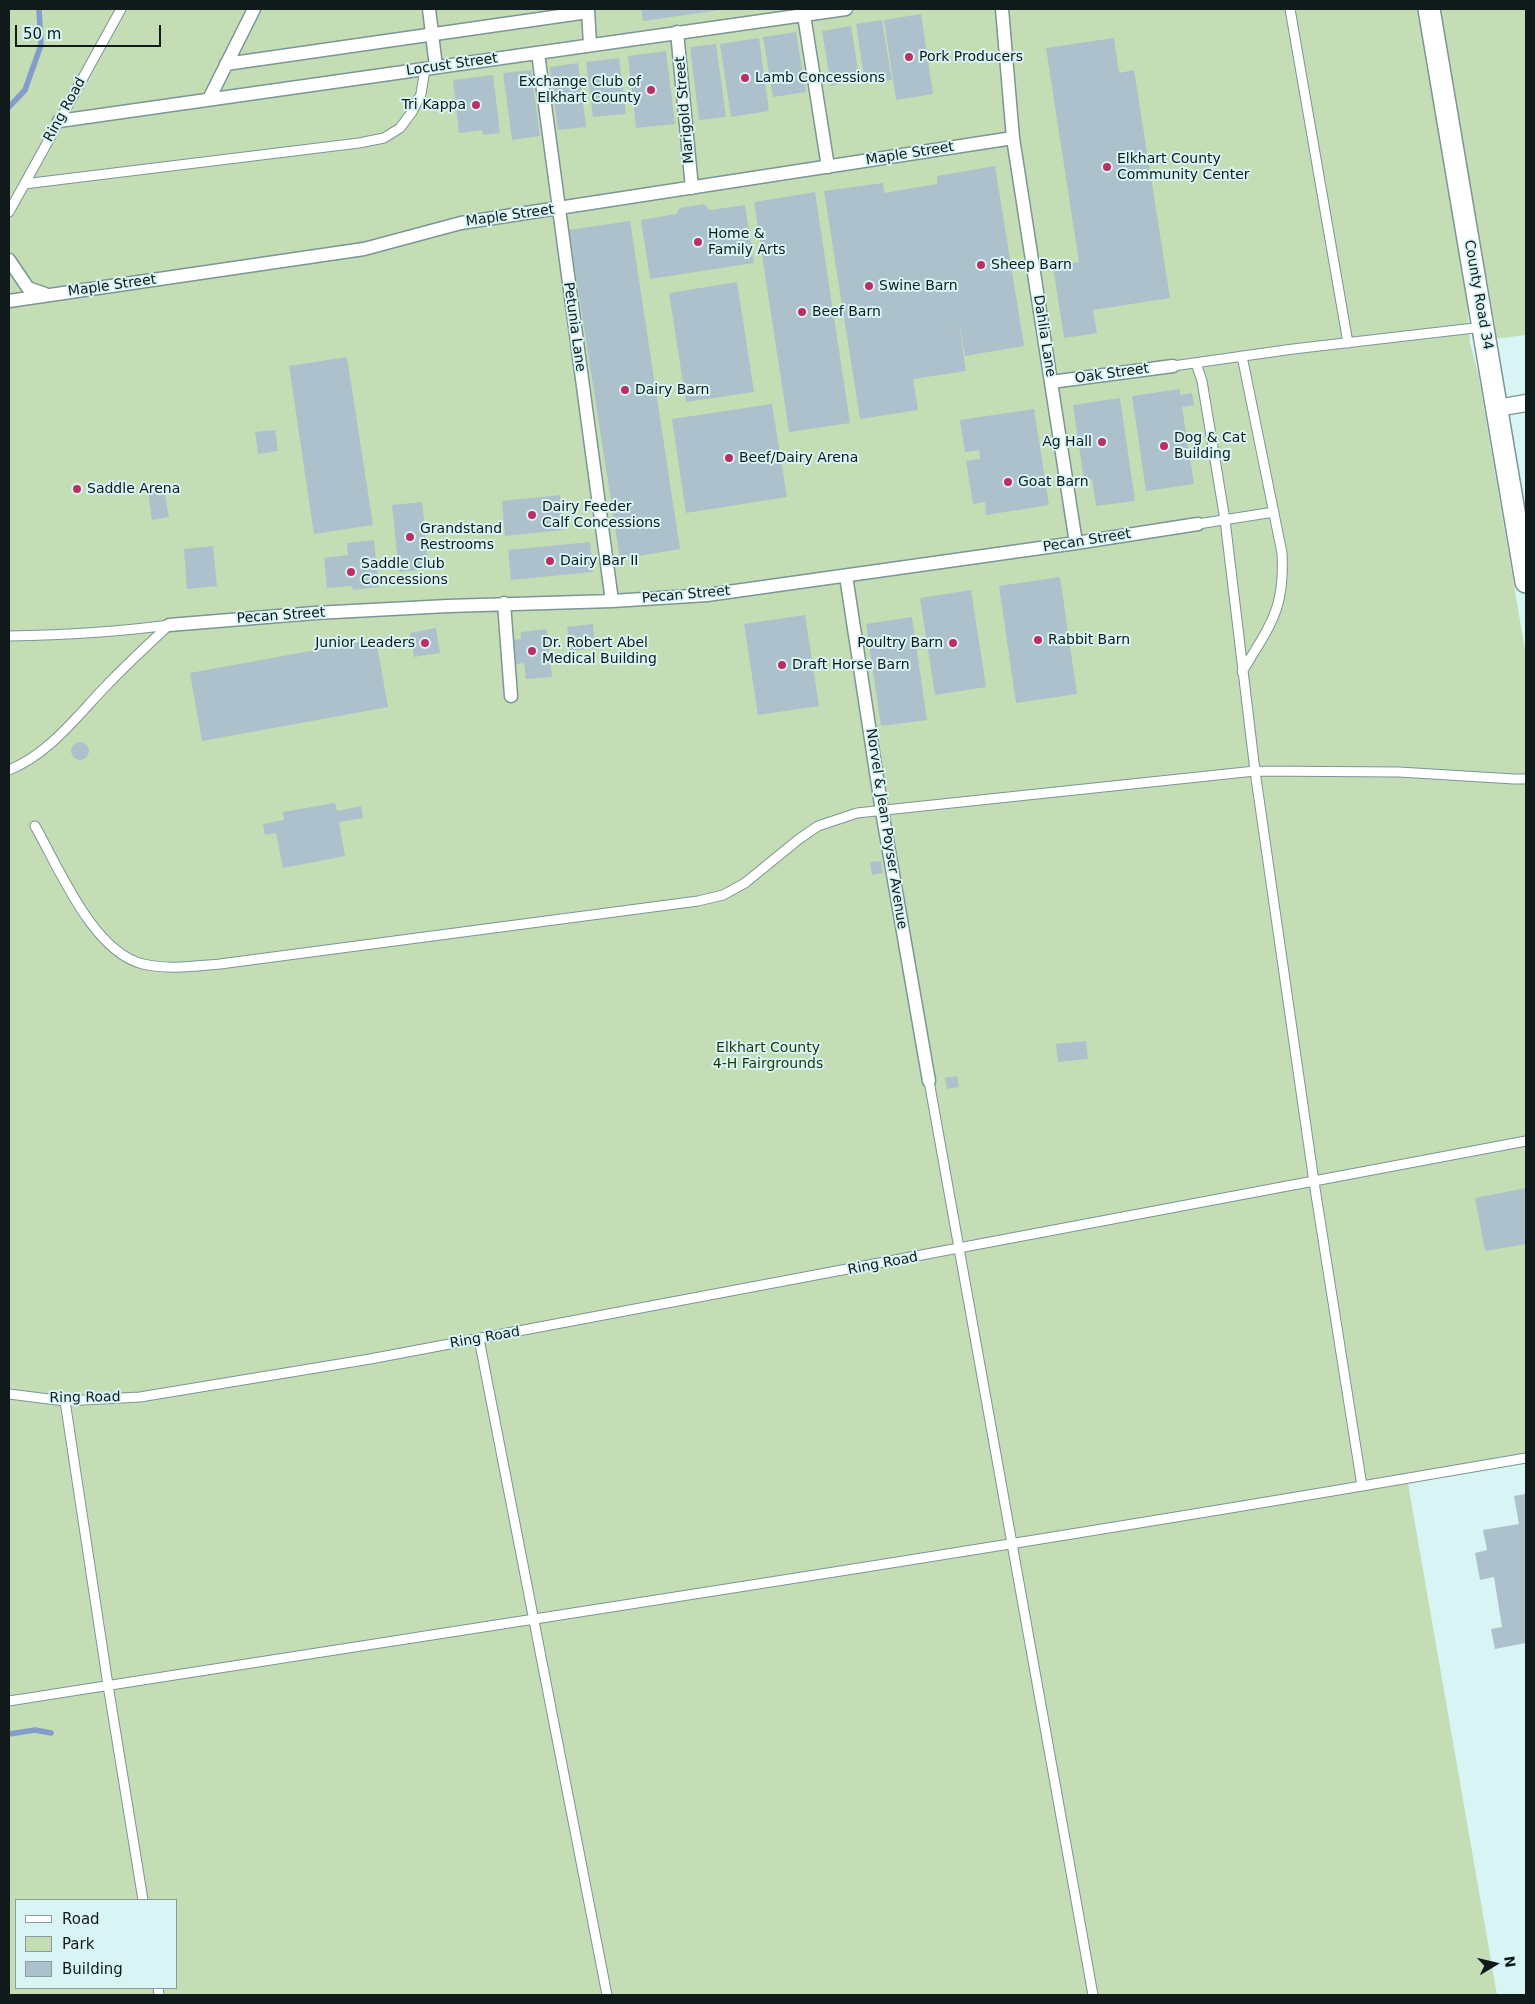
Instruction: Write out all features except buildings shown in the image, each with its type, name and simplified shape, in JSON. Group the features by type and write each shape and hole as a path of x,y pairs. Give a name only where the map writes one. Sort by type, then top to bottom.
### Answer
{"street":[{"path":"209,100 254,9"},
{"path":"429,9 432,34 431,68"},
{"name":"Locust Street","path":"59,121 538,53 803,12 846,9"},
{"name":"Dahlia Lane","path":"1002,9 1013,138 1076,543"},
{"name":"County Road 34","path":"1429,9 1526,582"},
{"path":"226,64 588,10 590,45"},
{"path":"803,12 828,167"},
{"name":"Marigold Street","path":"677,32 692,188"},
{"name":"Petunia Lane","path":"538,53 612,601"},
{"name":"Maple Street","path":"9,300 364,249 443,227 1013,138"},
{"path":"9,260 28,288 47,295"},
{"name":"Oak Street","path":"1051,382 1173,366"},
{"path":"1497,408 1526,403"},
{"name":"Pecan Street","path":"169,625 315,613 504,603 612,601 707,595 1198,524"},
{"name":"Norvel & Jean Poyser Avenue","path":"846,576 882,811 928,1081"},
{"path":"504,603 511,696"}],"lane":[{"name":"Ring Road","path":"9,212 122,9"},
{"path":"1290,9 1348,344"},
{"path":"24,184 359,143 384,138 400,128 412,112 422,94 431,68"},
{"path":"1173,366 1483,327"},
{"path":"1242,356 1282,553 1283,576 1277,612 1270,627 1242,672"},
{"path":"1196,363 1202,381 1225,520 1255,771 1314,1182 1362,1486"},
{"path":"1198,524 1274,512"},
{"path":"9,636 62,636 169,625"},
{"path":"9,770 37,754 55,739 116,675 169,625"},
{"path":"35,826 76,900 96,931 116,951 142,964 186,967 230,963 698,901 723,895 745,883 818,826 857,813 1255,771 1399,772 1514,780 1526,778"},
{"path":"928,1081 1093,1995"},
{"name":"Ring Road","path":"9,1394 65,1401 140,1397 370,1360 1526,1141"},
{"path":"479,1339 607,1995"},
{"path":"65,1401 143,1899"},
{"path":"9,1701 798,1576 1012,1545 1526,1458"}],"green space":[{"name":"Elkhart County 4-H Fairgrounds","path":"9,9 1418,9 1467,303 1470,343 1478,373 1526,656 1526,1456 1407,1478 1497,1995 9,1995"},
{"path":"1439,9 1526,9 1526,335 1494,339 1495,326"}],"waterway":[{"path":"9,107 25,90 41,45 39,9"},
{"path":"9,1734 35,1730 51,1733"}],"place":[{"name":"Pork Producers","path":"909,57"},
{"name":"Lamb Concessions","path":"745,78"},
{"name":"Exchange Club of Elkhart County","path":"651,90"},
{"name":"Tri Kappa","path":"476,105"},
{"name":"Elkhart County Community Center","path":"1107,167"},
{"name":"Home & Family Arts","path":"698,242"},
{"name":"Sheep Barn","path":"981,265"},
{"name":"Swine Barn","path":"869,286"},
{"name":"Beef Barn","path":"802,312"},
{"name":"Dairy Barn","path":"625,390"},
{"name":"Ag Hall","path":"1102,442"},
{"name":"Dog & Cat Building","path":"1164,446"},
{"name":"Beef/Dairy Arena","path":"729,458"},
{"name":"Goat Barn","path":"1008,482"},
{"name":"Saddle Arena","path":"77,489"},
{"name":"Dairy Feeder Calf Concessions","path":"532,515"},
{"name":"Grandstand Restrooms","path":"410,537"},
{"name":"Dairy Bar II","path":"550,561"},
{"name":"Saddle Club Concessions","path":"351,572"},
{"name":"Rabbit Barn","path":"1038,640"},
{"name":"Junior Leaders","path":"425,643"},
{"name":"Poultry Barn","path":"953,643"},
{"name":"Dr. Robert Abel Medical Building","path":"532,651"},
{"name":"Draft Horse Barn","path":"782,665"}]}
